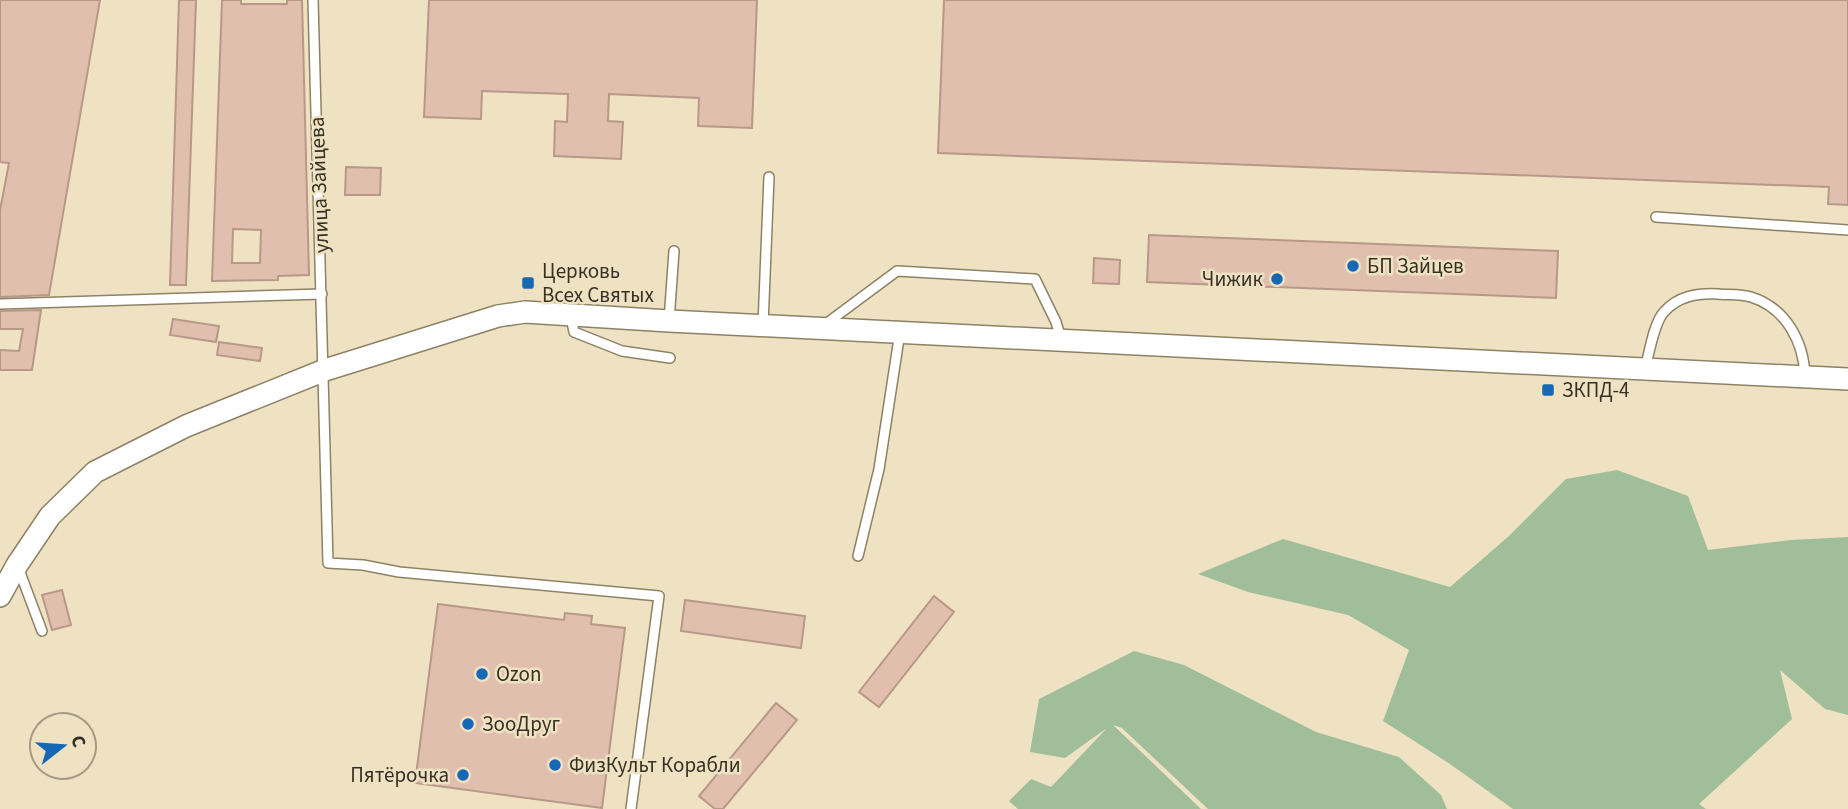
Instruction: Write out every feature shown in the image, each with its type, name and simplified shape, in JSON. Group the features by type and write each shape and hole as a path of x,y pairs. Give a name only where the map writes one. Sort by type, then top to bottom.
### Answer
{"street":[{"path":"0,596 50,516 95,472 186,426 324,370 498,316 525,312 819,329 1848,379"}],"lane":[{"name":"улица Зайцева","path":"313,0 328,563 659,596 631,809"},
{"path":"763,326 769,177"},
{"path":"1656,217 1848,230"},
{"path":"669,321 674,251"},
{"path":"819,329 897,271 1035,279 1056,322 1061,339"},
{"path":"1644,369 1661,315 1677,300 1703,293 1749,296 1775,309 1797,336 1805,358 1805,377"},
{"path":"0,304 322,295"},
{"path":"571,315 574,332 622,351 670,358"},
{"path":"858,556 879,469 900,332"},
{"path":"17,565 42,631"}],"green space":[{"path":"1617,470 1688,496 1708,550 1791,540 1848,537 1848,715 1825,709 1780,670 1792,719 1699,804 1706,809 1513,809 1383,721 1409,650 1348,615 1248,592 1198,574 1283,539 1450,587 1509,536 1566,479"},
{"path":"1134,651 1184,665 1316,732 1399,757 1441,795 1447,809 1208,809 1122,728 1113,725 1201,809 1018,809 1009,801 1031,779 1051,787 1107,728 1065,758 1030,752 1039,699"}],"building":[{"path":"0,0 100,0 49,295 0,297 0,210 9,163 0,162"},
{"path":"179,0 196,0 186,285 170,285"},
{"path":"222,0 241,0 241,4 287,4 287,0 302,0 309,275 278,276 278,280 212,281","holes":["233,229 261,230 260,263 232,263"]},
{"path":"429,0 757,0 752,128 698,126 699,98 609,94 608,121 623,122 621,159 554,156 555,121 567,122 568,94 482,91 481,119 424,117"},
{"path":"944,0 1848,0 1848,205 1828,204 1829,187 938,153"},
{"path":"346,167 381,168 380,195 345,195"},
{"name":"БП Зайцев","path":"1149,235 1558,251 1556,298 1147,282"},
{"path":"1094,258 1120,260 1119,284 1093,283"},
{"path":"41,310 32,370 0,370 0,350 19,351 23,329 0,329 0,311"},
{"path":"173,319 219,326 216,342 170,335"},
{"path":"219,342 262,348 260,361 217,355"},
{"path":"62,590 71,625 52,630 42,595"},
{"path":"934,596 954,612 879,707 859,692"},
{"path":"685,600 805,616 801,648 681,631"},
{"path":"438,604 564,620 565,613 592,616 591,624 625,628 602,808 415,783"},
{"path":"776,703 797,720 723,809 715,809 699,796"}],"place":[{"name":"БП Зайцев","path":"1353,266"},
{"name":"Чижик","path":"1277,279"},
{"name":"Церковь Всех Святых","path":"528,283"},
{"name":"ЗКПД-4","path":"1548,390"},
{"name":"Ozon","path":"482,674"},
{"name":"ЗооДруг","path":"468,724"},
{"name":"ФизКульт Корабли","path":"555,765"},
{"name":"Пятёрочка","path":"463,775"}]}
